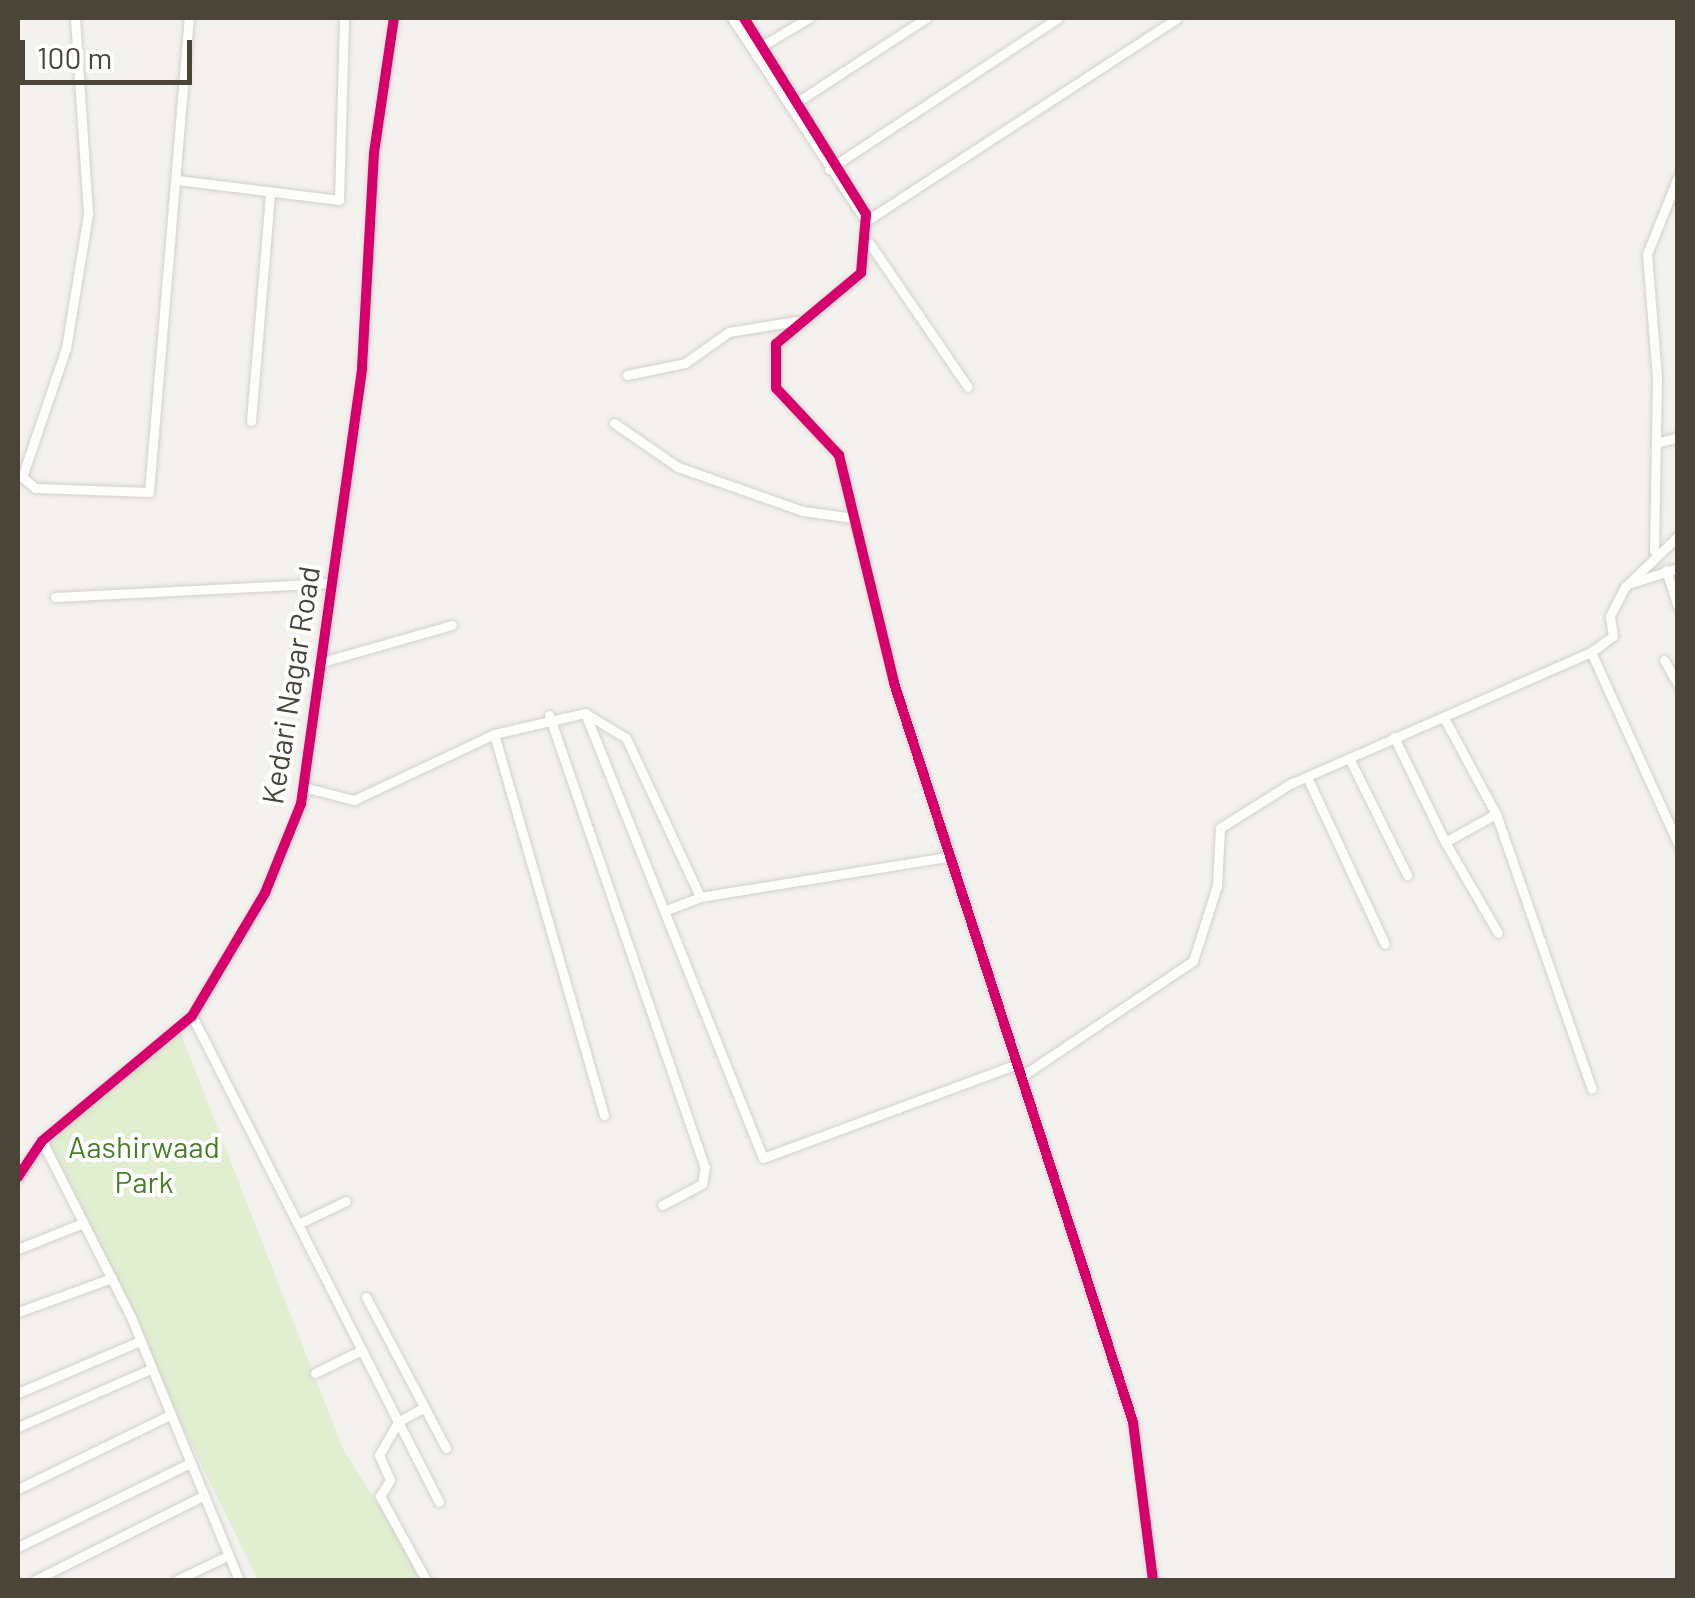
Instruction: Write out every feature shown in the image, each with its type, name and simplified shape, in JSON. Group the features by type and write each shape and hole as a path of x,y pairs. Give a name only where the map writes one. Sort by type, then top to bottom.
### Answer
{"street":[{"path":"75,18 88,214 66,348 22,478 36,488 150,492 189,18"},
{"path":"178,180 339,200 344,18"},
{"name":"Kedari Nagar Road","path":"18,1173 42,1141 192,1016 264,893 303,787 333,583 394,18"},
{"path":"732,18 758,49"},
{"path":"744,18 792,106 866,222 868,242 861,274 776,344 776,388 839,455 866,588 948,857 1133,1422 1153,1580"},
{"path":"758,49 809,18"},
{"path":"792,106 926,18"},
{"path":"832,167 1058,18"},
{"path":"866,222 1177,18"},
{"path":"1654,551 1656,443 1647,254 1678,177"},
{"path":"250,421 270,194"},
{"path":"868,242 968,387"},
{"path":"627,375 685,363 730,332 808,318"},
{"path":"614,423 678,466 803,511 854,518"},
{"path":"1656,443 1678,438"},
{"path":"1022,1076 1192,960 1218,886 1220,828 1307,777 1591,652 1613,636 1610,616 1628,584 1654,551 1678,536"},
{"path":"1628,584 1672,569 1678,606"},
{"path":"55,597 333,583"},
{"path":"322,662 452,625"},
{"path":"1591,652 1678,844"},
{"path":"1664,660 1678,684"},
{"path":"303,787 354,800 494,734 549,716 585,713 626,738 700,897"},
{"path":"585,713 763,1158 1018,1064"},
{"path":"549,716 706,1167 702,1184 662,1205"},
{"path":"1444,718 1496,814 1592,1089"},
{"path":"494,734 604,1115"},
{"path":"1394,737 1445,842 1498,933"},
{"path":"1349,758 1407,875"},
{"path":"1307,777 1386,944"},
{"path":"1445,842 1496,814"},
{"path":"664,911 700,897 948,857"},
{"path":"192,1016 439,1502"},
{"path":"42,1141 112,1278 240,1580"},
{"path":"298,1224 346,1201"},
{"path":"18,1250 83,1223"},
{"path":"18,1312 112,1278"},
{"path":"366,1297 421,1409 446,1448"},
{"path":"18,1393 140,1341"},
{"path":"315,1373 362,1350"},
{"path":"18,1426 151,1369"},
{"path":"421,1409 398,1422 379,1450 390,1480 380,1496 426,1580"},
{"path":"18,1489 168,1416"},
{"path":"18,1547 188,1464"},
{"path":"35,1580 202,1496"},
{"path":"177,1580 227,1556"}],"green space":[{"name":"Aashirwaad Park","path":"179,1029 343,1449 425,1580 258,1580 42,1141"}],"cycle path":[{"path":"18,1177 42,1141 192,1016 265,893 301,804 362,368 374,153 394,18"},
{"path":"744,18 866,214 861,273 776,344 776,388 839,455 894,683 1133,1422 1153,1580"}]}
